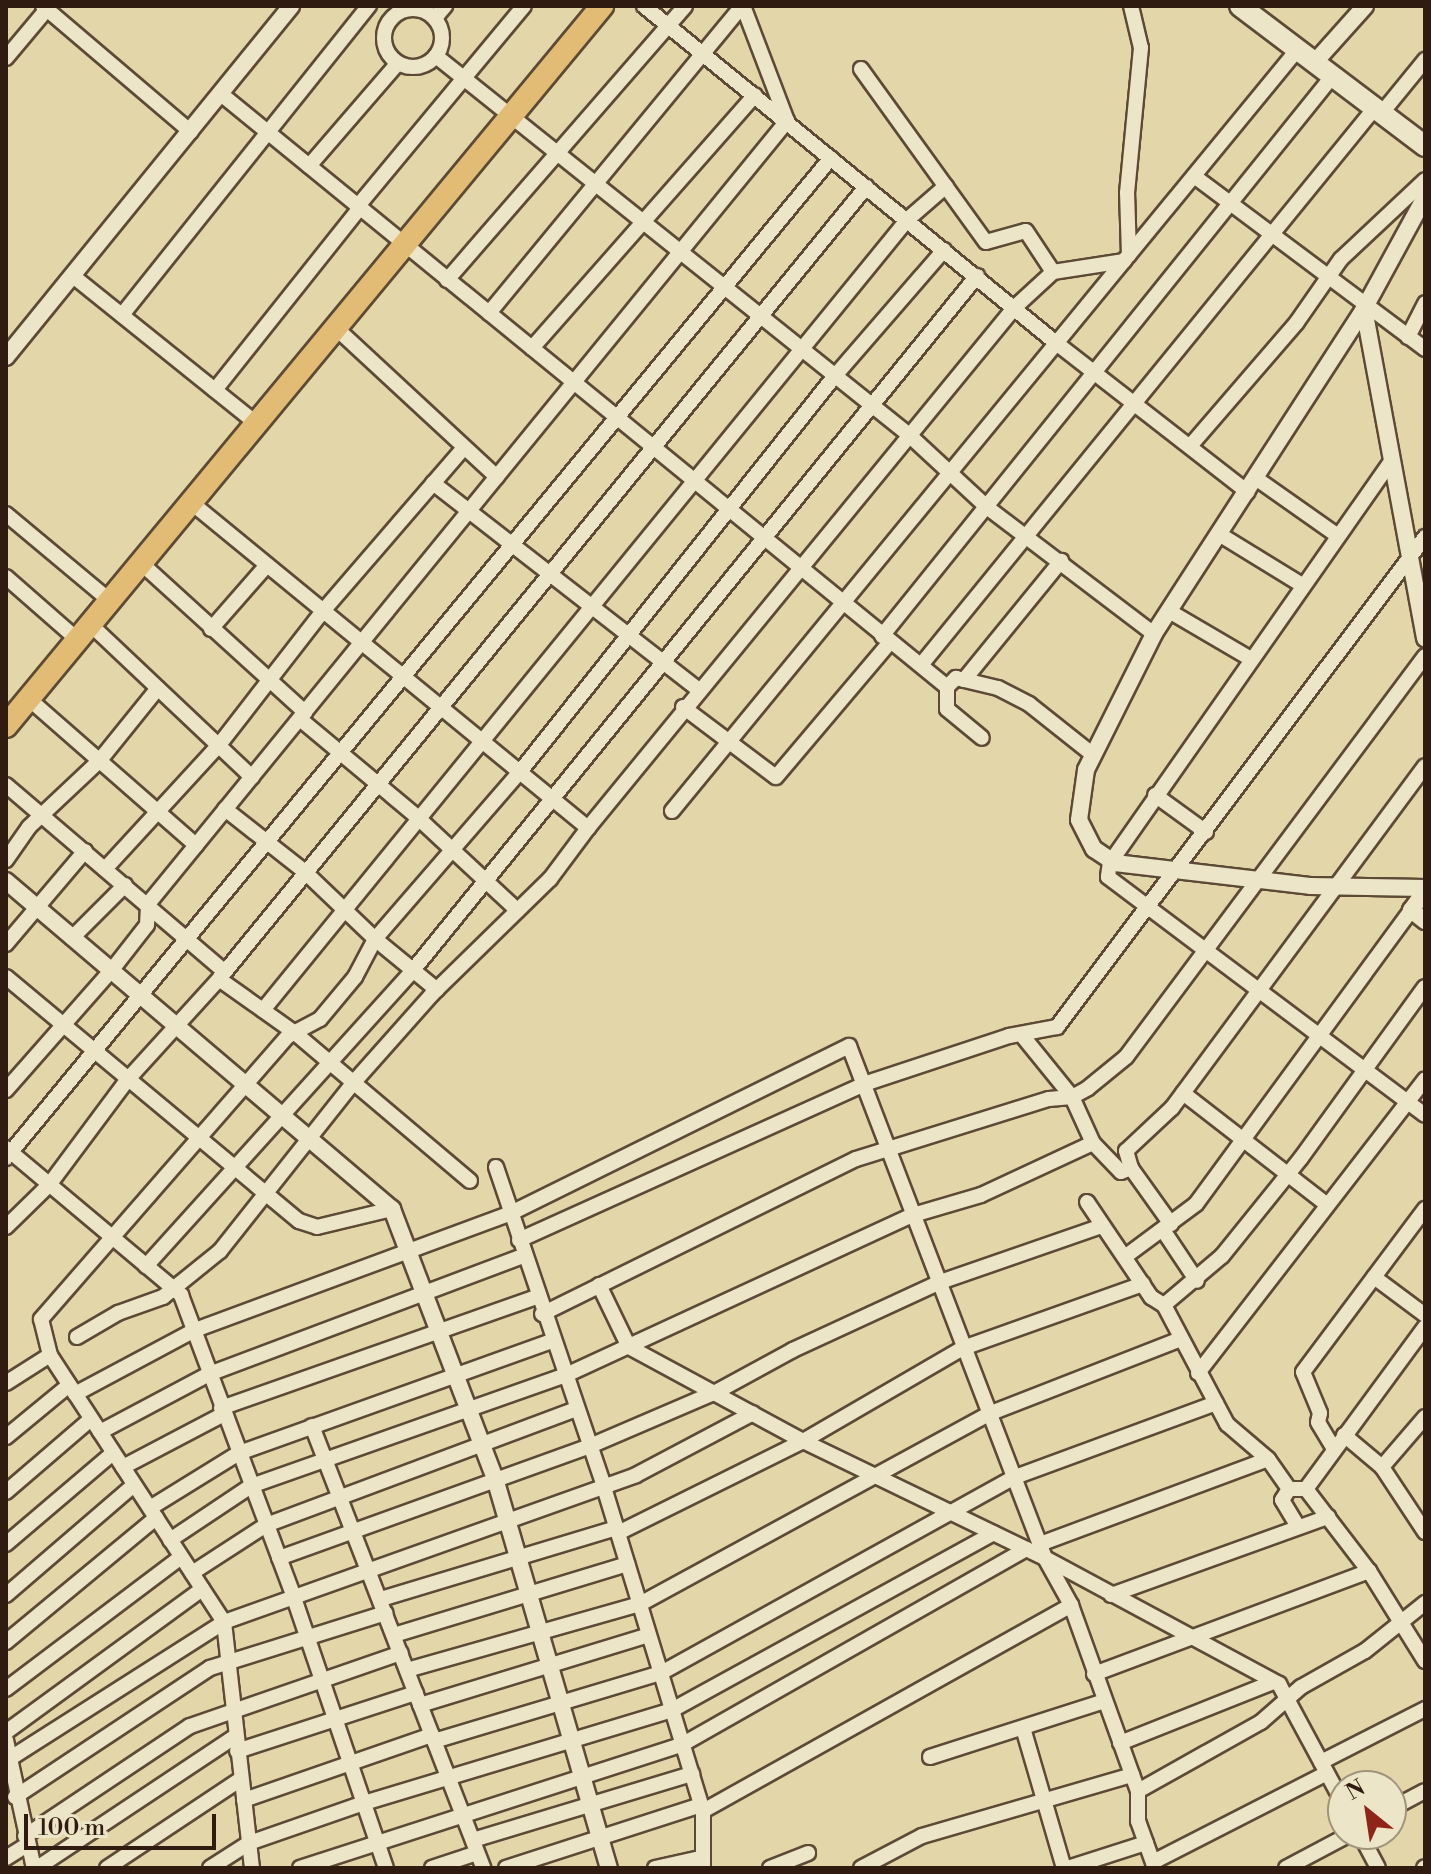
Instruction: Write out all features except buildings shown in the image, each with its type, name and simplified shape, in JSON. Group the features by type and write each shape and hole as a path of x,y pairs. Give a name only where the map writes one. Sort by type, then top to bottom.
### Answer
{"main road":[{"path":"6,726 193,504 402,245 602,6"},
{"path":"1240,6 1315,62 1331,78 1425,146"}],"street":[{"path":"9,348 73,276 291,6"},
{"path":"122,315 369,6"},
{"path":"378,6 391,18"},
{"path":"435,18 445,6"},
{"path":"215,390 358,208 524,6"},
{"path":"644,6 1055,342 1191,445 1338,536"},
{"path":"447,280 685,6"},
{"path":"489,313 743,6 787,121"},
{"path":"1127,258 1127,193 1141,48 1131,6"},
{"path":"1315,62 1365,6"},
{"path":"6,58 45,8 191,132"},
{"path":"417,9 435,18 442,37 436,56 419,67 397,64 384,44 391,18 417,9"},
{"path":"672,811 1297,50"},
{"path":"436,56 759,319 908,434 988,508 1029,535 1154,634"},
{"path":"921,665 1273,237 1378,111 1425,60"},
{"path":"309,166 397,64"},
{"path":"861,69 986,242 1026,231 1053,272"},
{"path":"683,707 776,777 1331,78"},
{"path":"221,94 402,245 764,534 947,687"},
{"path":"532,348 755,95"},
{"path":"6,1090 111,971 147,925 148,904 787,121"},
{"path":"386,1868 293,1595 222,1411 195,1330 175,1290 8,1153 95,1052 139,994 831,158"},
{"path":"1194,176 1364,309 1425,349"},
{"path":"1191,445 1328,278 1425,180"},
{"path":"263,1010 417,817 908,219 946,186"},
{"path":"6,1227 49,1185 128,1079 177,1030 866,187"},
{"path":"1425,197 1364,309 1154,634 1092,754 1079,820 1094,849 1110,862 1336,886 1425,889"},
{"path":"252,1868 231,1708 224,1622 50,1355 41,1319 295,1033 320,1019 355,977 375,939 519,773 729,506 834,377 944,250"},
{"path":"77,1337 175,1290 220,1251 354,1082 437,990 550,879 683,707 1014,308 1053,272 1127,258"},
{"path":"73,276 257,424"},
{"path":"146,1266 414,969 554,801 764,534 977,276"},
{"path":"1408,337 1425,303"},
{"path":"1364,309 1408,561 1425,638"},
{"path":"336,328 463,449 497,477"},
{"path":"105,869 219,745 323,611 463,449"},
{"path":"1392,460 1155,795 1110,862 1108,877 1425,1115"},
{"path":"433,483 547,576 699,690"},
{"path":"193,504 440,711 588,828"},
{"path":"6,514 110,601"},
{"path":"1219,534 1302,585"},
{"path":"519,1240 867,1083 1021,1034 1057,1027 1150,908 1425,537"},
{"path":"964,680 1061,561"},
{"path":"141,563 341,752 454,850 517,910"},
{"path":"211,629 267,565"},
{"path":"6,577 158,688 252,777"},
{"path":"1169,611 1249,658"},
{"path":"542,1314 856,1159 1049,1099 1072,1097 1126,1057 1425,656"},
{"path":"982,738 947,709 947,687 956,678 998,688 1029,704 1092,754"},
{"path":"6,860 29,827 44,817 100,760 158,688"},
{"path":"29,699 196,845"},
{"path":"1197,1281 1131,1168 1126,1151 1183,1093 1425,766"},
{"path":"6,785 148,904 263,1010 329,1061 470,1181"},
{"path":"1155,795 1206,832"},
{"path":"225,809 305,872 375,939 437,990"},
{"path":"6,944 85,851"},
{"path":"6,881 177,1030 392,1209 496,1482 609,1868"},
{"path":"72,938 125,885"},
{"path":"1126,1256 1196,1204 1240,1138 1425,889"},
{"path":"1411,910 1425,921"},
{"path":"6,977 65,1021 95,1052 299,1221 317,1227 392,1209"},
{"path":"1164,1305 1197,1281 1288,1175 1425,987"},
{"path":"1021,1034 1072,1097 1093,1143 1121,1172 1131,1168"},
{"path":"6,1437 72,1390 195,1330 511,1213 849,1046 867,1083 887,1151 1015,1477 1037,1550 1071,1605 1138,1791 1138,1821 1154,1865 1425,1709"},
{"path":"1198,1373 1425,1079"},
{"path":"1183,1093 1326,1204"},
{"path":"170,1540 251,1486 564,1376 913,1215 981,1195 1093,1143"},
{"path":"496,1167 536,1297 603,1484 702,1808 701,1863 655,1868"},
{"path":"1087,1202 1143,1284 1164,1305 1227,1424 1268,1459 1289,1489"},
{"path":"1334,1449 1318,1422 1320,1413 1303,1372 1425,1209"},
{"path":"279,1558 590,1446 716,1392 793,1350 940,1282 1102,1226"},
{"path":"100,1432 209,1374 423,1291 523,1256"},
{"path":"1374,1277 1425,1315"},
{"path":"13,1803 210,1668 308,1638 517,1557 617,1530 803,1441 966,1347 1143,1284"},
{"path":"599,1285 629,1347 803,1441 994,1533 1037,1550 1187,1638 1273,1682 1288,1701 1327,1774"},
{"path":"123,1467 222,1411 536,1297"},
{"path":"1306,1489 1425,1327"},
{"path":"407,1670 640,1604 991,1413 1181,1339"},
{"path":"6,1642 153,1513 239,1453 454,1372 551,1341"},
{"path":"6,1383 50,1355"},
{"path":"244,1800 350,1763 661,1673 1015,1477 1216,1403"},
{"path":"192,1573 266,1525 576,1409"},
{"path":"9,1759 224,1622 603,1484 636,1475 753,1413"},
{"path":"1382,1467 1425,1417"},
{"path":"6,1492 91,1419"},
{"path":"312,1426 371,1568 483,1868"},
{"path":"1344,1435 1382,1467 1425,1532"},
{"path":"6,1544 113,1453"},
{"path":"300,1868 683,1744 1037,1550 1268,1459"},
{"path":"6,1595 134,1485"},
{"path":"1289,1489 1306,1489"},
{"path":"1289,1489 1282,1500 1297,1525"},
{"path":"1306,1489 1369,1571 1425,1661"},
{"path":"1111,1595 1297,1525 1328,1517"},
{"path":"210,1868 249,1843 364,1803 672,1710 994,1533"},
{"path":"6,1689 181,1557"},
{"path":"394,1635 627,1564"},
{"path":"1094,1674 1369,1571"},
{"path":"6,1732 202,1589"},
{"path":"1138,1791 1261,1722 1425,1603"},
{"path":"506,1868 702,1808 1071,1605"},
{"path":"6,1740 13,1803 35,1868 236,1744 550,1667 649,1635"},
{"path":"6,1858 26,1840 190,1726 231,1708 401,1653"},
{"path":"1120,1743 1273,1682"},
{"path":"930,1757 1104,1701"},
{"path":"1023,1728 1066,1868 1146,1843"},
{"path":"432,1868 475,1846 692,1774"},
{"path":"861,1868 922,1836 1132,1775"},
{"path":"107,1868 241,1779"},
{"path":"1407,1801 1425,1791"},
{"path":"1286,1868 1327,1846"},
{"path":"1368,1850 1378,1868"},
{"path":"770,1868 808,1853"}]}
